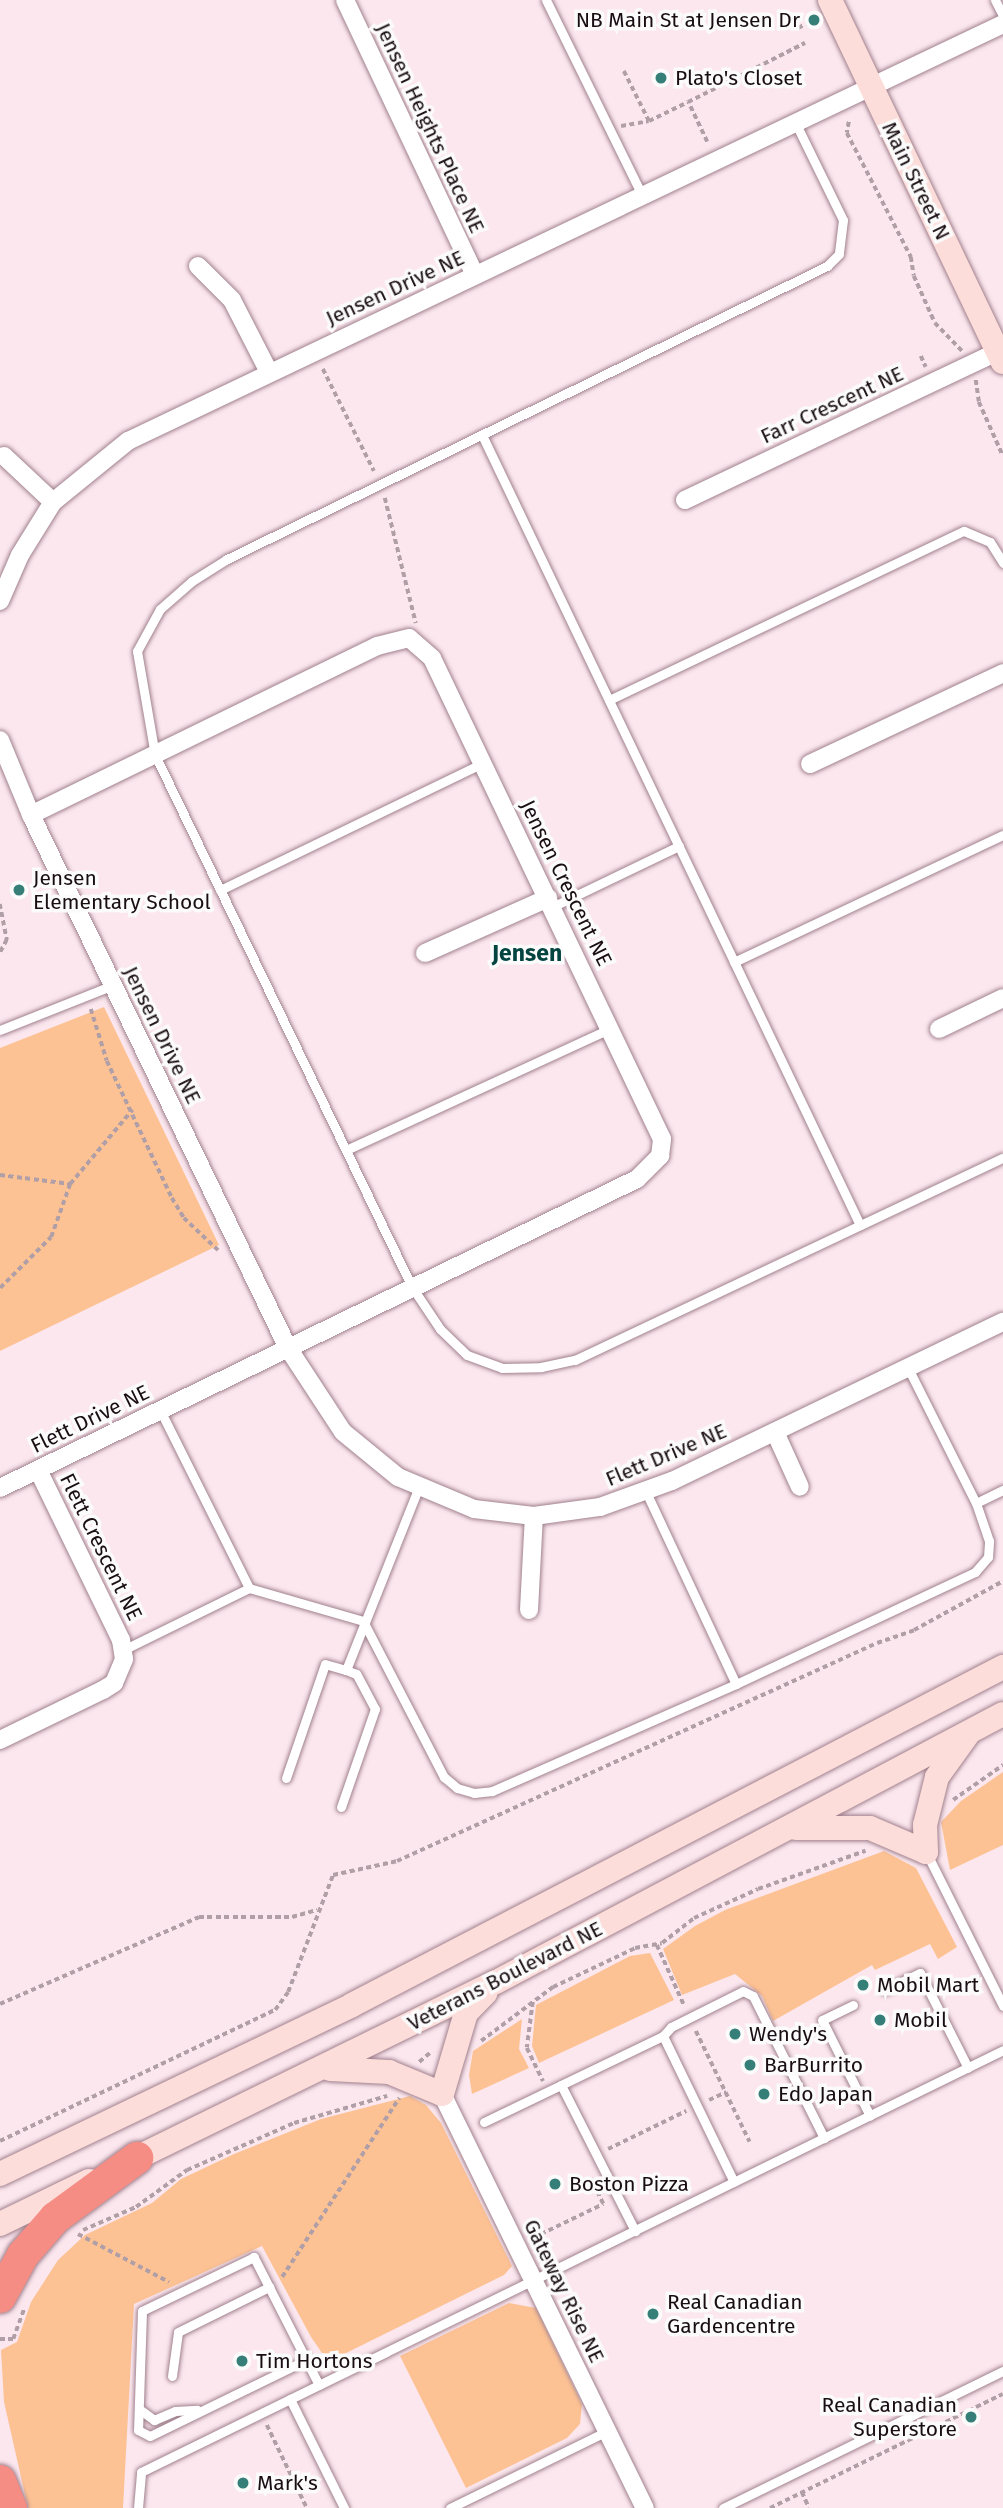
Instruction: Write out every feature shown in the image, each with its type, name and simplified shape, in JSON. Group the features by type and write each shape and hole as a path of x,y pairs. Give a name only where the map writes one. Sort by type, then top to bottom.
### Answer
{"highway":[{"path":"12,2301 23,2255 55,2218 137,2158"}],"main road":[{"name":"Main Street N","path":"830,0 1001,354"},
{"path":"0,2174 352,2005 1003,1667"},
{"name":"Veterans Boulevard NE","path":"0,2224 323,2069 496,1982 1003,1714"},
{"path":"785,1829 836,1824 870,1828 926,1852 925,1825 937,1777 971,1731"},
{"path":"323,2069 388,2072 442,2094 466,2013 496,1982"},
{"path":"0,2162 36,2156"}],"street":[{"name":"Jensen Heights Place NE","path":"345,0 475,275"},
{"name":"Jensen Drive NE","path":"0,601 20,555 52,502 128,441 1003,24"},
{"path":"198,266 232,300 269,372"},
{"name":"Farr Crescent NE","path":"685,500 969,366 1001,354"},
{"path":"4,456 52,502"},
{"name":"Jensen Crescent NE","path":"31,816 377,646 409,638 432,658 483,763 662,1139 660,1156 652,1169 288,1348"},
{"path":"810,764 1003,673"},
{"name":"Jensen Drive NE","path":"0,740 31,816 288,1348"},
{"path":"425,953 550,903"},
{"path":"939,1029 1003,998"},
{"name":"Flett Drive NE","path":"0,1488 288,1348 343,1432 398,1477 474,1509 534,1516 600,1507 646,1492 1003,1322"},
{"path":"775,1432 800,1487"},
{"name":"Flett Crescent NE","path":"0,1741 114,1683 122,1650 38,1470"},
{"path":"529,1610 534,1516"},
{"name":"Gateway Rise NE","path":"442,2094 645,2508"}],"lane":[{"path":"546,0 642,195"},
{"path":"995,0 1003,16"},
{"path":"795,122 843,220 839,254 827,266 228,559 160,609 137,651 155,755 412,1287 440,1329 467,1355 502,1368 541,1367 575,1360 1003,1158"},
{"path":"482,435 860,1225"},
{"path":"609,700 964,531 990,542 1003,563"},
{"path":"220,890 483,763"},
{"path":"734,962 1003,835"},
{"path":"550,903 679,846"},
{"path":"0,1030 113,985"},
{"path":"346,1150 611,1028"},
{"path":"122,1650 248,1588 363,1621 444,1777 457,1788 474,1793 492,1791 736,1684 975,1572 988,1557 989,1541 976,1503 908,1368"},
{"path":"160,1410 248,1588"},
{"path":"346,1670 363,1621 419,1487"},
{"path":"976,1503 1003,1490"},
{"path":"646,1492 736,1684"},
{"path":"286,1778 325,1664 356,1674 375,1709 341,1807"},
{"path":"926,1852 1003,2006"},
{"path":"885,1990 920,1973 968,2068"},
{"path":"484,2122 663,2036 689,2017 743,1991 752,1996 824,2138"},
{"path":"853,2005 822,2020 870,2116"},
{"path":"663,2036 734,2182"},
{"path":"138,2508 141,2472 1003,2050"},
{"path":"561,2085 635,2231"},
{"path":"306,2360 146,2436 138,2430 142,2311 254,2257 319,2385"},
{"path":"172,2376 178,2332 269,2287"},
{"path":"723,2508 1003,2371"},
{"path":"290,2399 344,2508"},
{"path":"139,2409 154,2420 176,2411 202,2410"},
{"path":"450,2508 607,2431"}],"path":[{"path":"798,28 814,20"},
{"path":"621,126 649,121 805,43"},
{"path":"624,71 649,121"},
{"path":"688,102 707,142"},
{"path":"849,122 847,133 911,257 914,276 935,323 961,348 979,402 1003,456"},
{"path":"0,904 7,940 0,953"},
{"path":"85,998 104,1053 180,1213 218,1250"},
{"path":"0,1288 51,1237 70,1184 132,1110"},
{"path":"0,1175 70,1184"},
{"path":"0,2141 275,2010 288,1992 328,1882 342,1870 397,1861 877,1643 914,1630 1003,1581"},
{"path":"945,1807 1003,1765"},
{"path":"478,2043 533,2000 635,1948 657,1945 694,1918 758,1889 871,1849"},
{"path":"0,2004 199,1917 292,1917 317,1910"},
{"path":"657,1945 750,2142"},
{"path":"527,2048 533,2000"},
{"path":"70,2240 136,2207 187,2169 304,2119 402,2091 377,2137 334,2194 282,2277"},
{"path":"597,2155 726,2092"},
{"path":"541,2234 603,2204"},
{"path":"78,2234 173,2284"},
{"path":"0,2339 13,2339 12,2301"},
{"path":"770,2508 1003,2394"},
{"path":"261,2413 307,2508"},
{"path":"802,2492 809,2508"}],"shaded area":[{"path":"104,1007 219,1245 0,1351 0,1048"},
{"path":"1003,1772 1003,1845 950,1870 941,1822 961,1801"},
{"path":"884,1851 916,1868 957,1947 938,1959 930,1944 875,1970 872,1965 773,2021 762,1996 735,1974 682,1995 663,1949 695,1926 725,1910"},
{"path":"650,1953 674,2000 539,2063 532,2046 536,2005 630,1956"},
{"path":"522,2019 519,2049 529,2068 472,2094 469,2075 473,2051"},
{"path":"410,2096 426,2105 441,2123 512,2266 504,2275 340,2356 322,2353 262,2246 134,2304 123,2508 28,2508 4,2402 1,2350 17,2342 31,2302 58,2260 85,2235 152,2203 181,2179 234,2154 321,2119"},
{"path":"509,2303 536,2308 582,2404 580,2424 567,2438 466,2488 400,2356"}],"place":[{"name":"NB Main St at Jensen Dr","path":"814,20"},
{"name":"Plato's Closet","path":"661,78"},
{"name":"Jensen Elementary School","path":"19,890"},
{"name":"Mobil Mart","path":"863,1985"},
{"name":"Mobil","path":"880,2020"},
{"name":"Wendy's","path":"735,2034"},
{"name":"BarBurrito","path":"750,2065"},
{"name":"Edo Japan","path":"764,2094"},
{"name":"Boston Pizza","path":"555,2184"},
{"name":"Real Canadian Gardencentre","path":"653,2314"},
{"name":"Tim Hortons","path":"242,2361"},
{"name":"Real Canadian Superstore","path":"971,2417"},
{"name":"Mark's","path":"243,2483"}],"district":[{"name":"Jensen","path":"527,953"}]}
